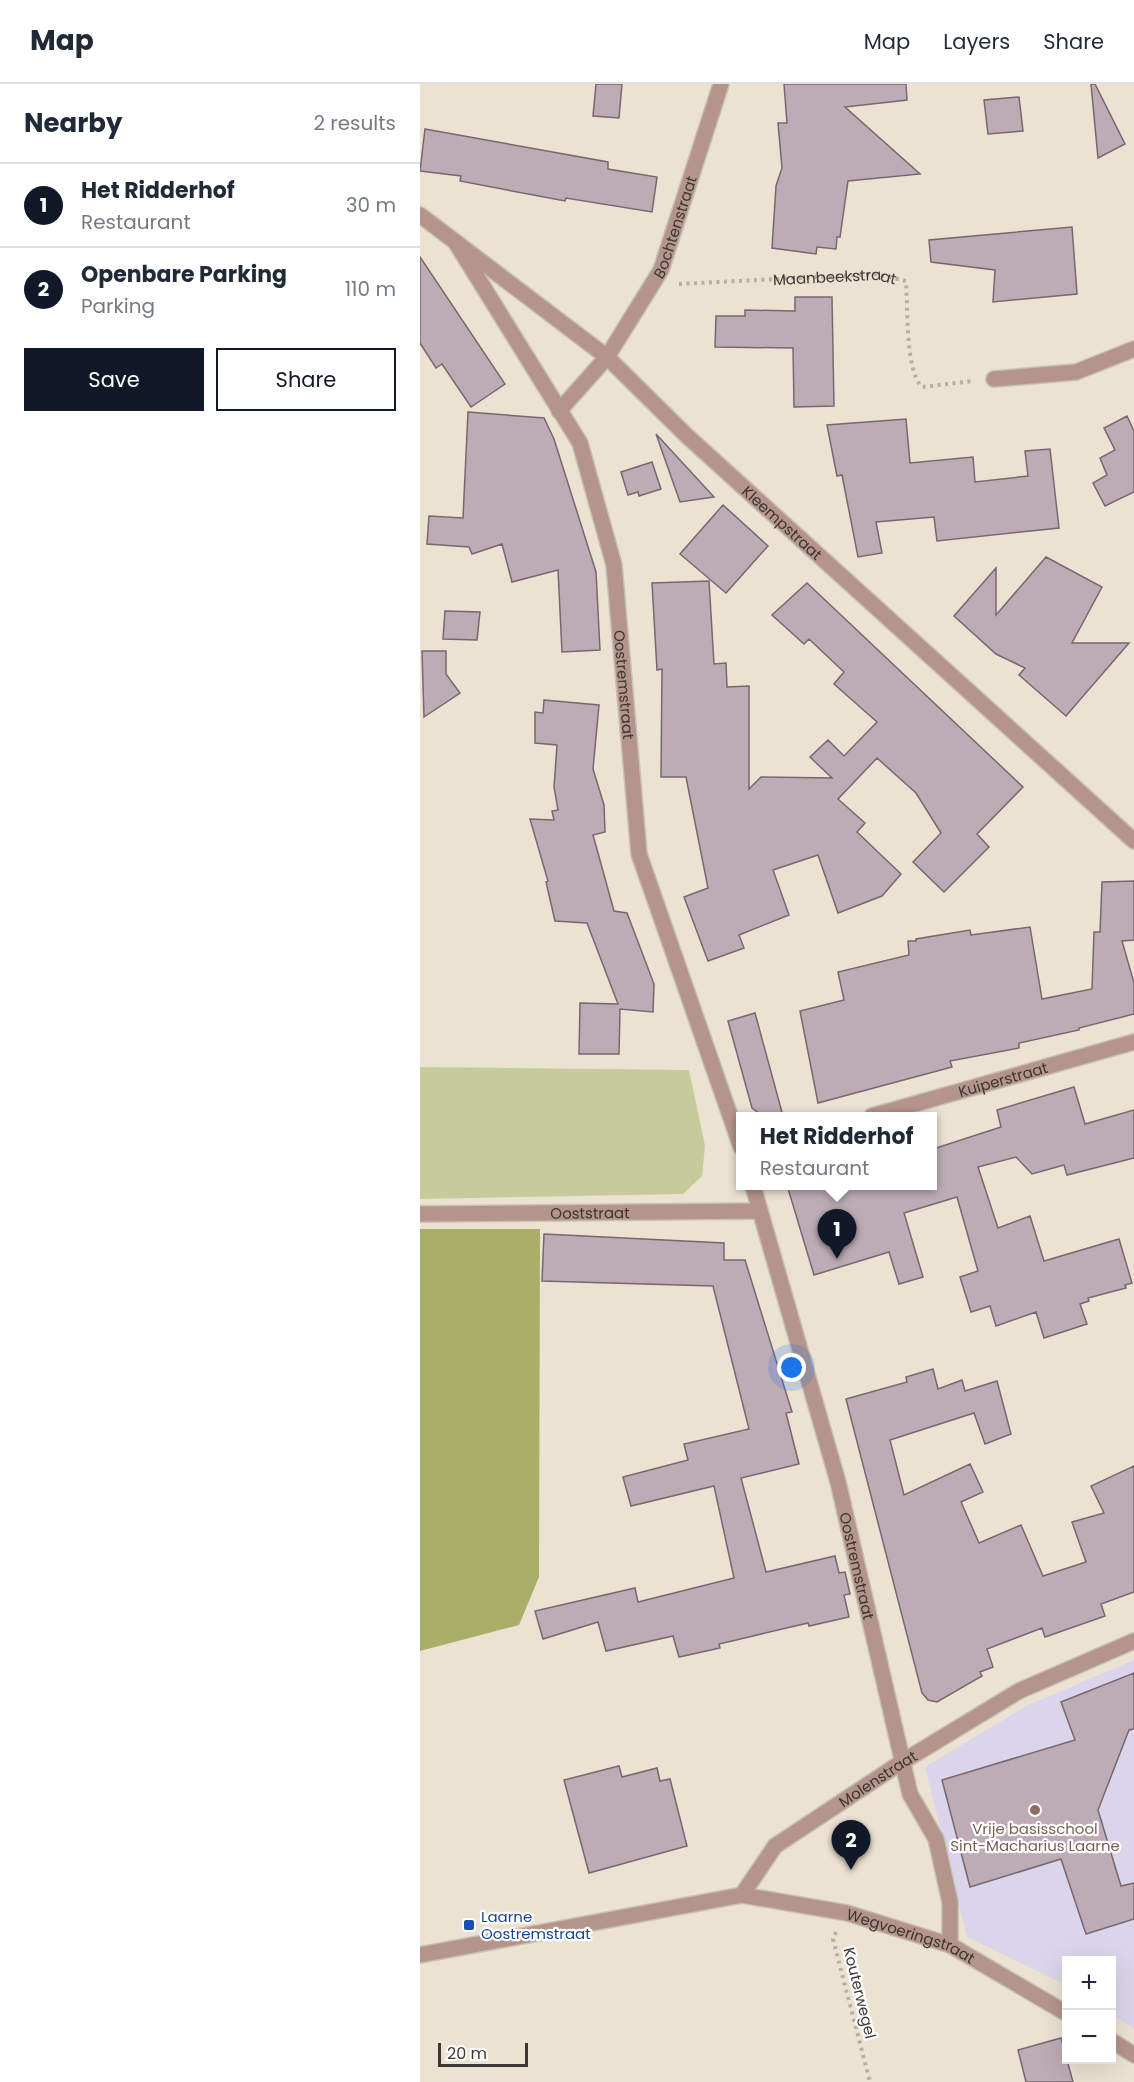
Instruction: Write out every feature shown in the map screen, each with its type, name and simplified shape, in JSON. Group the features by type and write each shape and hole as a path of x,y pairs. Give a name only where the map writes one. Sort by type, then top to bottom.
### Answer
{"street":[{"name":"Bochtenstraat","path":"560,411 607,357 661,270 721,84"},
{"name":"Kleempstraat","path":"420,215 607,357 687,436 1134,842"},
{"name":"Oostremstraat","path":"456,243 580,443 614,565 639,855 736,1133"},
{"path":"994,379 1077,372 1134,349"},
{"name":"Kuiperstraat","path":"886,1112 1134,1042"},
{"name":"Oostremstraat","path":"754,1190 838,1482 910,1794 936,1839 950,1902 950,1946"},
{"name":"Ooststraat","path":"420,1214 760,1210"},
{"name":"Molenstraat","path":"742,1895 775,1846 902,1762 1019,1691 1134,1641"},
{"path":"420,1955 742,1895"},
{"name":"Wegvoeringstraat","path":"742,1895 847,1913 950,1946 1062,2011"},
{"path":"1116,2044 1134,2055"}],"path":[{"name":"Maanbeekstraat","path":"651,286 877,274 906,281 911,356 916,381 922,387 994,379"},
{"name":"Kouterwegel","path":"847,1913 839,1924 834,1939 870,2082"}],"shaded area":[{"name":"Vrije basisschool Sint-Macharius Laarne","path":"1134,1660 1134,2029 1116,2017 1116,1956 1062,1956 1062,1983 967,1937 925,1767 1028,1705"}],"green space":[{"path":"420,1067 689,1070 705,1146 702,1176 683,1194 420,1199"},
{"path":"420,1229 540,1229 539,1577 519,1625 420,1651"}],"building":[{"path":"596,84 622,84 619,118 593,116"},
{"path":"784,84 906,84 907,100 845,107 920,174 848,181 840,237 837,237 836,249 817,247 816,254 772,248 776,186 782,168 778,123 787,123"},
{"path":"1091,84 1095,84 1125,144 1098,158"},
{"path":"1019,97 1023,131 988,134 984,100"},
{"path":"425,129 608,162 608,169 657,177 652,212 566,198 565,201 460,181 461,176 420,171"},
{"path":"1072,227 1077,294 993,302 995,270 931,262 929,240"},
{"path":"420,257 505,384 471,407 442,364 436,368 420,343"},
{"path":"795,297 832,297 834,406 794,407 793,348 715,347 716,316 745,316 745,310 795,311"},
{"path":"468,412 544,418 554,439 596,572 600,650 562,652 558,570 512,582 502,544 472,554 469,547 427,544 429,516 463,518"},
{"path":"1127,416 1134,431 1134,492 1105,506 1093,483 1107,475 1100,458 1115,450 1104,428"},
{"path":"906,419 910,463 973,457 975,482 1028,476 1025,451 1050,449 1059,528 937,541 934,517 876,522 882,553 858,557 842,475 837,476 827,425"},
{"path":"656,434 714,497 680,502"},
{"path":"652,462 661,489 639,496 638,492 628,495 621,472"},
{"path":"723,505 768,546 726,593 680,554"},
{"path":"1046,557 1102,587 1072,643 1129,643 1066,716 1019,675 1025,668 996,654 954,616 996,568 996,615"},
{"path":"709,581 714,664 726,663 727,687 749,686 749,789 761,777 832,778 810,757 828,740 844,756 877,722 834,684 844,672 809,639 804,644 772,615 807,583 1023,787 977,834 989,847 944,892 913,862 941,833 916,793 877,758 838,799 865,823 857,832 901,874 882,896 838,913 818,855 773,870 789,915 739,935 744,948 708,961 684,897 708,888 686,777 661,777 662,669 657,670 652,583"},
{"path":"445,611 480,612 477,640 443,639"},
{"path":"422,651 446,651 446,674 460,693 424,717"},
{"path":"544,700 599,705 593,769 604,805 605,832 593,835 614,911 627,913 654,984 653,1012 620,1009 619,1054 579,1054 580,1003 618,1004 587,923 555,921 546,882 548,881 530,819 554,820 552,811 558,810 554,787 557,745 535,743 535,712 543,713"},
{"path":"1134,881 1134,940 1122,941 1134,983 1134,1014 1079,1028 1079,1030 1019,1043 1019,1048 950,1061 952,1067 818,1103 800,1011 844,1000 838,972 909,955 908,941 916,941 916,939 970,930 971,935 1030,927 1042,999 1092,989 1094,932 1100,932 1102,882"},
{"path":"755,1013 782,1112 758,1112 752,1108 728,1021"},
{"path":"1074,1087 1085,1124 1134,1110 1134,1158 1067,1175 1064,1165 1032,1174 1016,1157 978,1167 998,1228 1030,1216 1044,1261 1119,1239 1132,1283 1125,1285 1126,1288 1088,1298 1089,1301 1080,1304 1087,1324 1044,1338 1036,1312 996,1326 990,1306 971,1312 960,1277 978,1271 957,1197 904,1213 923,1277 899,1284 889,1252 814,1275 788,1190 937,1190 937,1148 1001,1127 997,1110"},
{"path":"544,1234 724,1243 724,1260 745,1260 792,1412 786,1413 799,1464 741,1478 766,1572 835,1556 839,1573 845,1572 850,1594 844,1595 849,1617 809,1626 808,1623 719,1644 720,1648 679,1657 673,1636 606,1651 598,1622 543,1639 535,1611 635,1588 638,1602 734,1578 714,1486 631,1506 623,1477 688,1460 684,1444 749,1429 713,1286 542,1281"},
{"path":"933,1369 938,1389 962,1380 965,1391 997,1381 1011,1434 985,1444 974,1413 890,1440 904,1495 970,1464 983,1492 961,1502 979,1543 1021,1525 1043,1576 1086,1562 1072,1522 1104,1513 1091,1486 1134,1466 1134,1592 1101,1604 1105,1616 1045,1637 1042,1628 987,1649 993,1667 980,1672 982,1676 937,1702 928,1700 922,1693 846,1399 907,1382 906,1377"},
{"path":"1134,1673 1134,1729 1129,1730 1098,1810 1121,1886 1134,1883 1134,1919 1086,1934 1061,1859 970,1887 942,1780 1075,1740 1061,1702"},
{"path":"619,1766 622,1777 657,1768 660,1781 670,1779 687,1846 589,1873 564,1780"},
{"path":"1061,2038 1062,2064 1068,2064 1073,2082 1026,2082 1018,2050"}],"place":[{"name":"Het Ridderhof","path":"837,1259"},
{"name":"Vrije basisschool Sint-Macharius Laarne","path":"1035,1810"},
{"name":"Openbare Parking","path":"851,1870"},
{"name":"Laarne Oostremstraat","path":"469,1925"}]}
